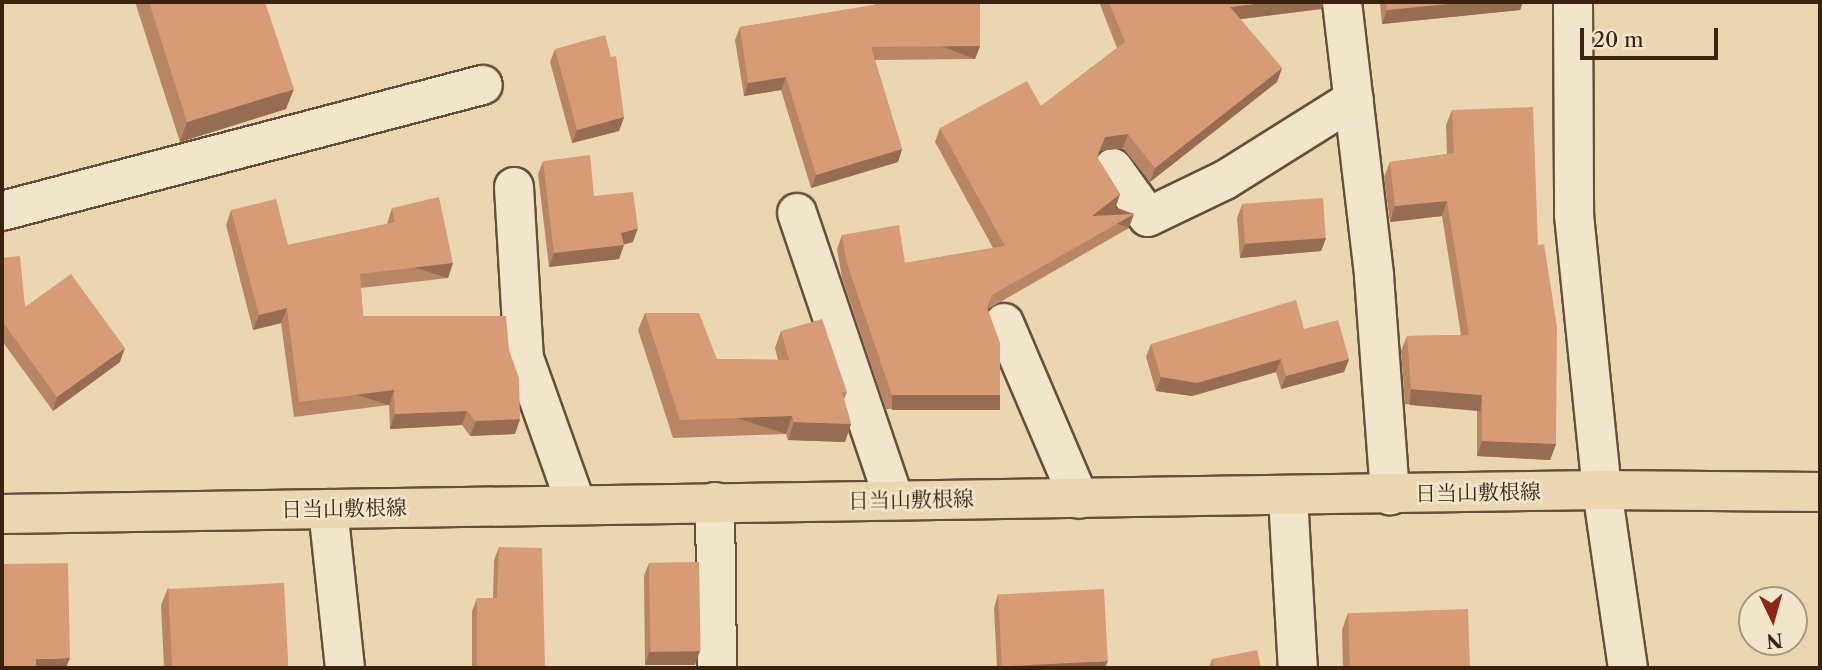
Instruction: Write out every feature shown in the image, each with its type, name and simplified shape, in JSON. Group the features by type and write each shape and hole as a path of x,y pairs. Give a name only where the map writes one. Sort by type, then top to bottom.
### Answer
{"main road":[{"name":"日当山敷根線","path":"2,514 715,502 1288,497 1602,490 1820,492"}],"street":[{"path":"1342,2 1374,276 1390,495"},
{"path":"1573,2 1574,215 1602,490 1628,668"},
{"path":"2,211 483,85"},
{"path":"1113,168 1148,217 1225,180 1354,99"},
{"path":"514,187 524,358 576,504"},
{"path":"797,213 894,500"},
{"path":"1004,323 1079,499"},
{"path":"1288,497 1298,668"},
{"path":"715,502 717,668"},
{"path":"328,509 345,668"}],"building":[{"path":"149,2 265,2 294,89 187,122"},
{"path":"880,2 980,2 980,46 871,47 902,149 816,175 786,77 748,83 740,27"},
{"path":"1109,2 1271,2 1230,7 1282,68 1155,168 1128,134 1105,137 1097,157 1120,194 1092,216 1134,214 992,295 987,307 1000,343 1000,395 892,395 847,264 842,235 899,225 905,263 1005,246 940,128 1027,81 1041,106 1125,42"},
{"path":"1386,2 1467,2 1387,10"},
{"path":"605,35 611,57 616,56 624,117 577,130 555,49"},
{"path":"1533,107 1538,245 1544,244 1557,327 1556,444 1482,441 1482,395 1411,389 1407,336 1469,335 1447,201 1395,206 1390,162 1454,153 1452,110"},
{"path":"590,155 594,196 633,192 638,228 621,233 624,245 554,253 543,161"},
{"path":"439,197 453,263 360,274 363,316 506,316 509,350 519,378 520,419 476,421 467,411 395,414 394,390 299,402 287,308 259,315 231,210 276,199 288,245 395,222 392,208"},
{"path":"1323,198 1326,238 1245,244 1242,204"},
{"path":"20,256 25,307 71,274 125,348 57,397 2,321 2,258"},
{"path":"1296,300 1304,329 1338,320 1349,359 1286,376 1281,359 1197,383 1161,377 1151,344"},
{"path":"645,313 699,313 717,359 789,360 781,331 822,319 847,392 842,392 851,424 794,422 792,416 680,420"},
{"path":"499,547 542,548 545,668 477,668 477,598 497,598"},
{"path":"699,562 701,651 651,652 649,563"},
{"path":"68,563 70,658 36,659 36,668 2,668 2,564"},
{"path":"284,583 288,668 172,668 168,589"},
{"path":"1104,589 1108,661 1002,666 998,595"},
{"path":"1468,609 1470,668 1350,668 1348,613"},
{"path":"1257,650 1261,668 1214,668 1212,659"}]}
